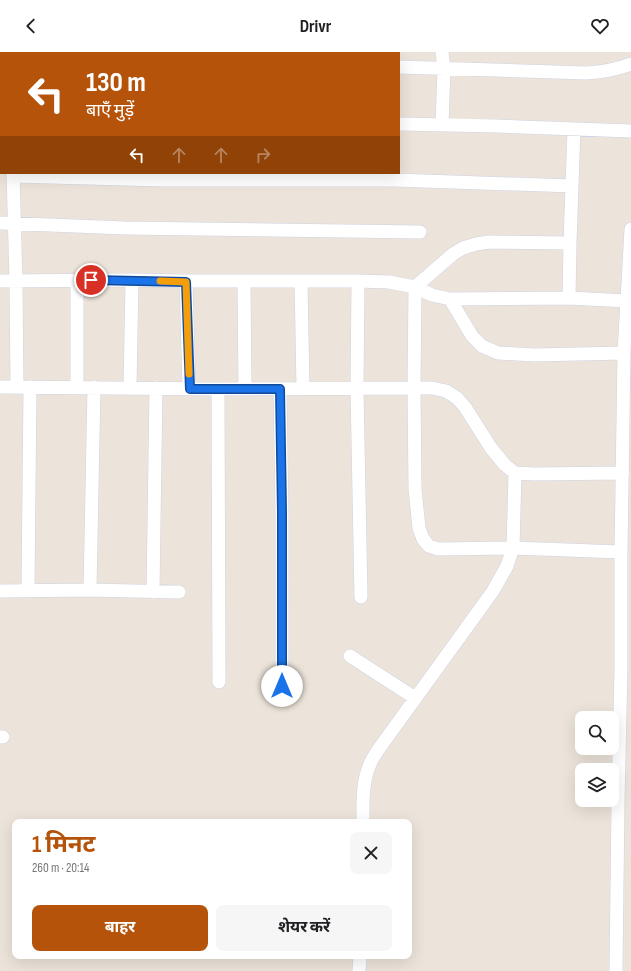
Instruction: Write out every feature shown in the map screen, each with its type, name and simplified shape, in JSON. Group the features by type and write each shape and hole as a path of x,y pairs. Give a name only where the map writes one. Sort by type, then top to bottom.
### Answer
{"street":[{"path":"442,52 444,68 442,125"},
{"path":"400,67 586,73 603,72 631,64"},
{"path":"400,124 631,131"},
{"path":"569,298 574,129"},
{"path":"28,590 23,387 16,282 14,175 163,180 395,180 572,186"},
{"path":"0,223 125,228 420,232"},
{"path":"616,971 624,353 631,229"},
{"path":"570,243 489,242 476,244 463,248 453,254 415,287 415,489 420,528 423,539 429,546 438,548 513,548 621,552"},
{"path":"77,280 77,387"},
{"path":"0,282 77,280 186,282 358,281 389,282 415,287 432,295 450,299 569,298 627,301"},
{"path":"130,388 132,280"},
{"path":"244,281 245,389"},
{"path":"301,281 303,389"},
{"path":"358,281 357,389 361,597"},
{"path":"186,282 190,389"},
{"path":"450,299 472,336 482,346 498,353 534,355 624,353"},
{"path":"0,387 190,389 432,388 446,391 457,398 465,407 491,448 505,465 516,473 623,474"},
{"path":"90,590 94,387"},
{"path":"153,592 156,388"},
{"path":"218,389 219,682"},
{"path":"280,389 282,686"},
{"path":"363,819 365,781 370,764 378,750 492,591 507,566 513,548 516,473"},
{"path":"0,591 90,590 179,592"},
{"path":"350,656 415,698"},
{"path":"359,971 360,959"}],"slow traffic":[{"path":"160,281 186,282 189,374"}],"route":[{"path":"91,280 186,282 190,389 280,389 282,686"}]}
